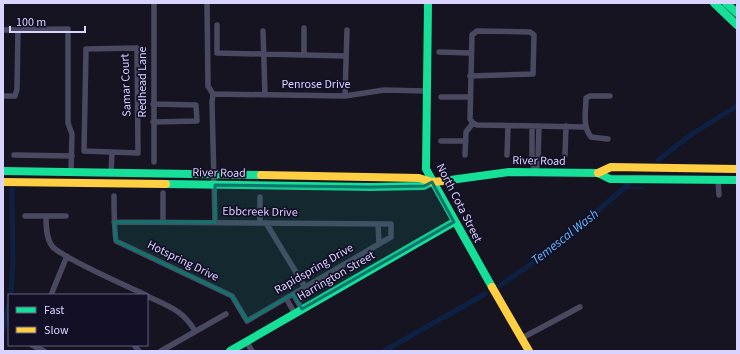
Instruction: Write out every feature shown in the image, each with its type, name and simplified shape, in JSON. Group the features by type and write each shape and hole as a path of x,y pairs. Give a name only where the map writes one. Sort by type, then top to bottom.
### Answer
{"main road":[{"name":"North Cota Street","path":"428,3 426,169 454,222 529,351"},
{"path":"714,3 737,26"},
{"path":"726,3 737,13"},
{"name":"River Road","path":"3,182 371,188 424,186 432,182 487,174 598,173 611,167 737,169"},
{"path":"676,179 679,174 696,173 705,169"},
{"name":"River Road","path":"3,172 419,178 432,182"},
{"name":"River Road","path":"598,173 610,179 737,180"},
{"path":"718,180 717,176 720,175 737,174"},
{"name":"Harrington Street","path":"230,351 454,222"}],"street":[{"name":"Redhead Lane","path":"154,3 154,162"},
{"path":"207,3 208,86 213,94 215,222"},
{"path":"217,25 217,53 346,56"},
{"path":"304,28 304,55"},
{"path":"3,30 68,30 68,123 72,134 71,172"},
{"path":"3,96 15,96 17,89 18,30"},
{"path":"346,96 347,30"},
{"path":"263,31 265,95"},
{"path":"470,76 533,74 534,35 530,32 477,31 472,34 470,76 470,119 473,123 478,125 585,127"},
{"name":"Samar Court","path":"137,48 138,153 112,153 84,151 86,49 137,48"},
{"path":"440,52 471,53"},
{"name":"Penrose Drive","path":"213,94 346,96 384,90 426,91"},
{"path":"608,139 590,137 585,127 586,98 590,96 610,96"},
{"path":"442,97 470,97"},
{"path":"153,104 196,105 197,121 153,122"},
{"path":"465,155 466,132 473,123"},
{"path":"507,155 508,126"},
{"path":"532,126 532,161 535,173"},
{"path":"535,173 538,161 539,126"},
{"path":"565,155 566,126"},
{"path":"441,141 466,141"},
{"path":"111,173 112,153"},
{"path":"14,155 72,156"},
{"path":"718,180 719,195"},
{"path":"163,193 163,222"},
{"path":"114,196 114,222"},
{"path":"260,197 263,223 305,287"},
{"path":"25,216 66,216"},
{"path":"46,216 46,230 52,246 67,256 144,294"},
{"name":"Ebbcreek Drive","path":"114,222 391,224 391,237"},
{"name":"Hotspring Drive","path":"114,222 116,241 232,296 247,320"},
{"path":"378,224 379,244"},
{"name":"Rapidspring Drive","path":"247,320 391,237"},
{"path":"51,294 67,256"},
{"path":"293,294 298,312"},
{"path":"148,296 179,311 189,321 195,331"},
{"path":"286,298 298,312"},
{"path":"522,338 580,307"},
{"path":"162,351 226,314"},
{"path":"246,341 252,351"},
{"path":"35,346 44,351"}],"highlighted area":[{"path":"432,182 454,222 302,309 293,294 247,321 232,296 116,241 114,230 114,222 215,222 215,185 371,187 424,186"}],"waterway":[{"name":"Temescal Wash","path":"658,160 692,134 737,106"},
{"name":"Temescal Wash","path":"499,286 549,252 628,185"},
{"path":"625,188 644,188"},
{"path":"11,294 13,260 12,190"},
{"name":"Temescal Wash","path":"384,351 485,294"},
{"path":"3,330 8,309"}],"traffic: fast":[{"path":"428,3 426,169 492,287"},
{"path":"714,3 737,25"},
{"path":"726,3 737,13"},
{"path":"3,171 261,175"},
{"path":"443,181 509,172 598,173 610,179 737,180"},
{"path":"166,184 371,187 424,186 432,182"},
{"path":"230,351 454,222"}],"traffic: slow":[{"path":"598,173 611,167 737,169"},
{"path":"261,175 419,178 432,182 443,181"},
{"path":"3,182 166,184"},
{"path":"492,287 529,351"}]}
